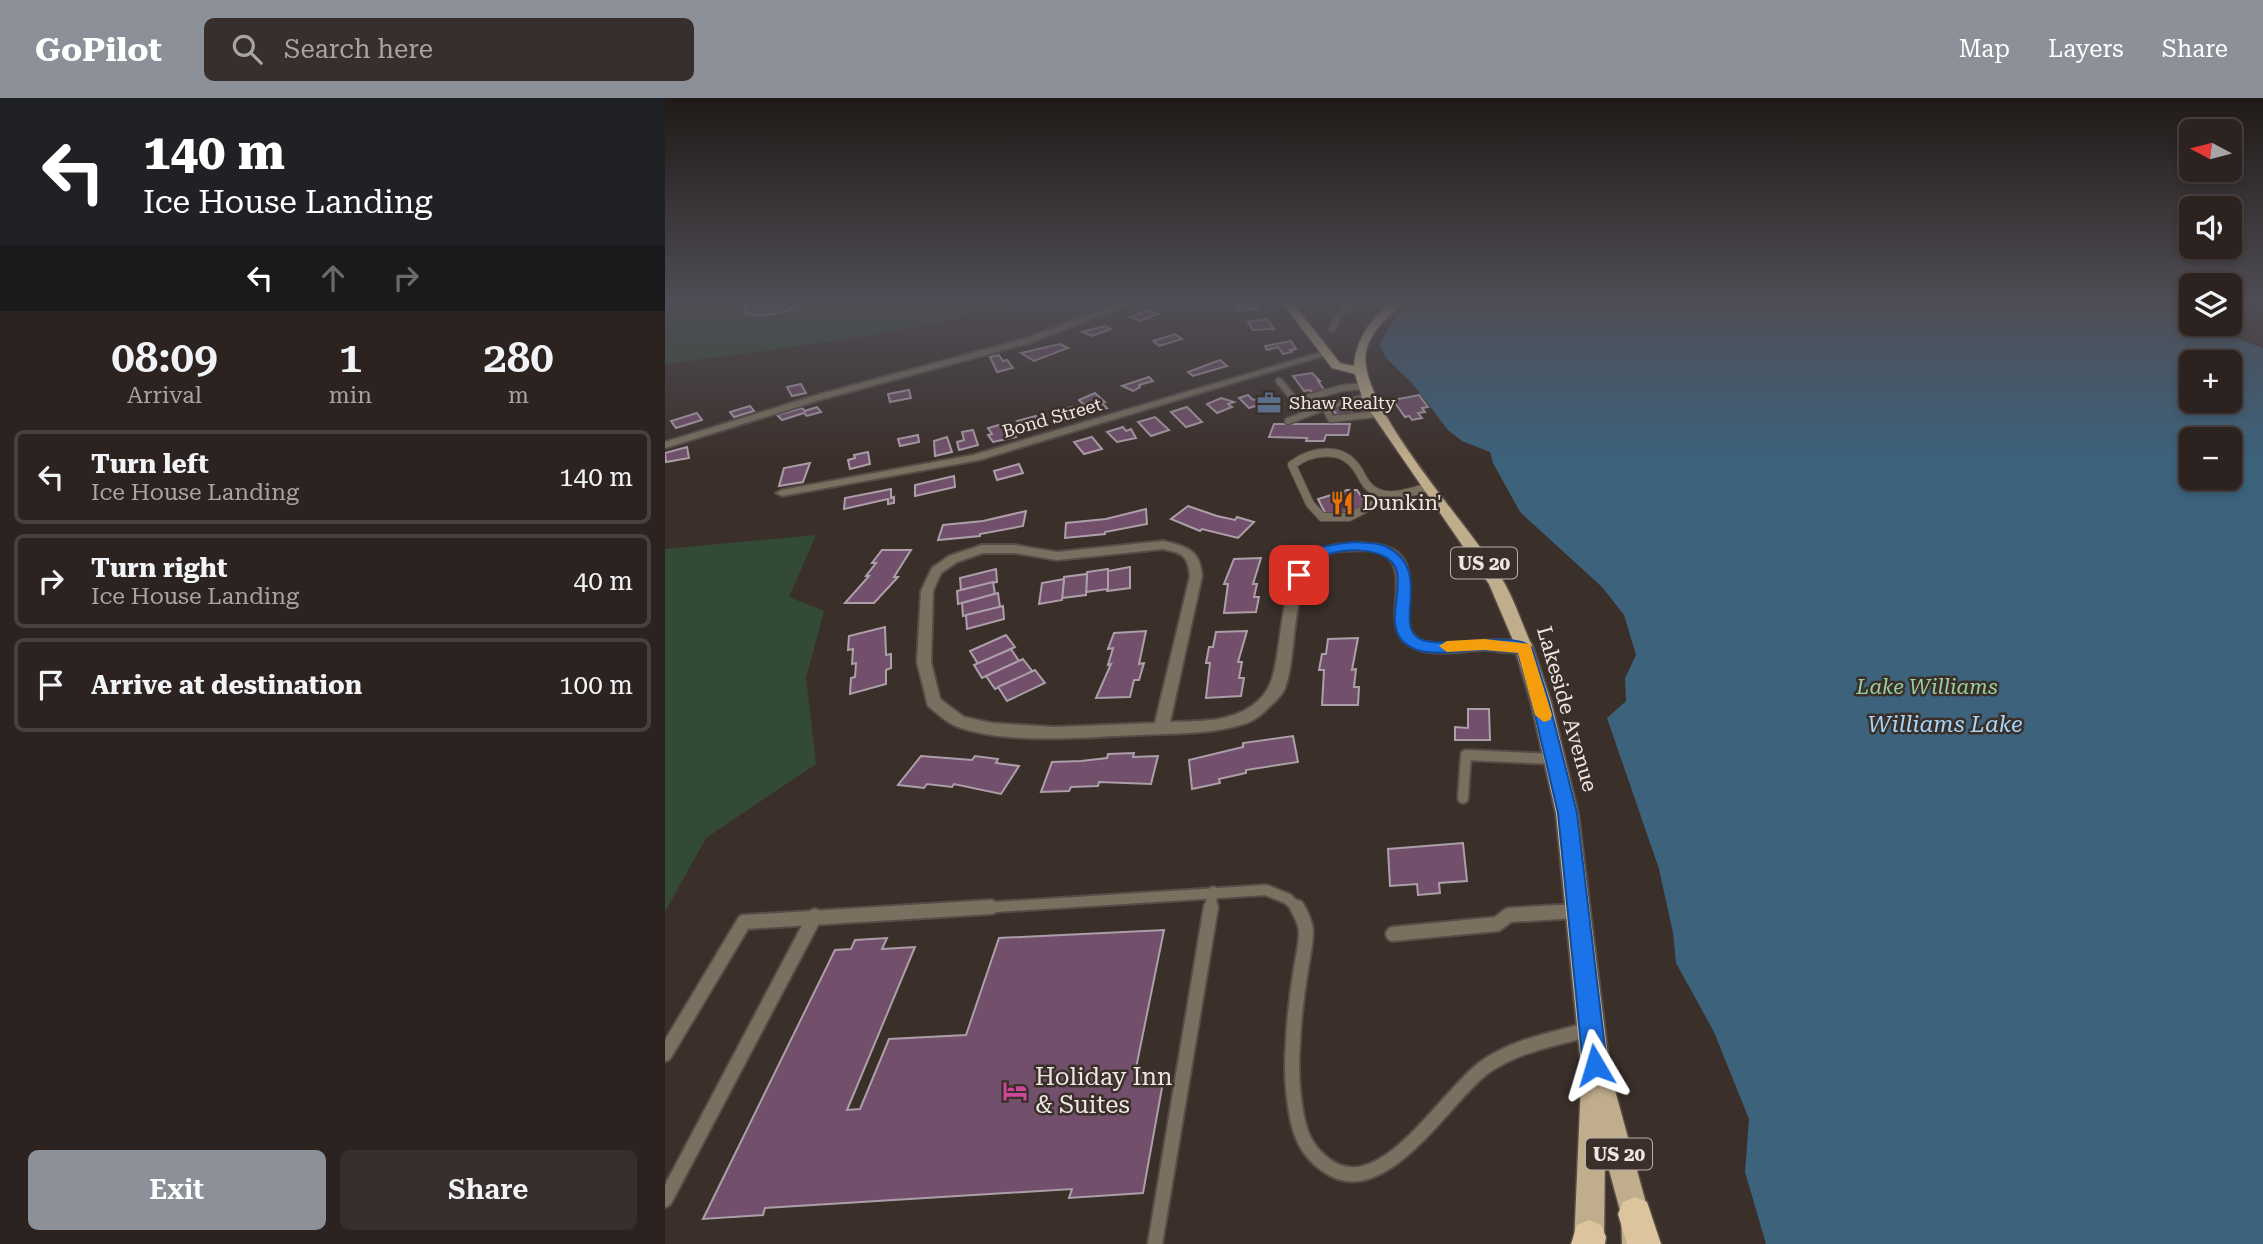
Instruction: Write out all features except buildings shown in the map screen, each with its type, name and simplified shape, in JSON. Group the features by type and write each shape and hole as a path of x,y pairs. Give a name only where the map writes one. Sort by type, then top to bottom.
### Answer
{"highway":[{"name":"Lakeside Avenue","path":"1524,648 1567,813 1595,1065"}],"main road":[{"path":"1325,354 1336,366 1359,371"},
{"name":"Lakeside Avenue","path":"1359,354 1359,371 1378,414 1497,584 1524,648"},
{"name":"Lakeside Avenue","path":"1595,1065 1639,1234"},
{"name":"Lakeside Avenue","path":"1589,1242 1595,1065"}],"street":[{"path":"665,445 820,397 977,354"},
{"name":"Bond Street","path":"782,493 975,458 1323,354"},
{"path":"1161,727 1196,576 1195,562 1184,550 1163,545 1057,556 1014,549 982,549 953,559 936,571 927,591 924,662 933,702 960,722 992,729 1054,733 1211,726 1245,718 1264,704 1278,687 1299,575 1307,560 1329,549 1353,546 1380,548 1395,558 1404,571 1402,617 1405,634 1414,643 1431,647 1484,645 1524,648"}],"lane":[{"path":"1279,381 1296,401 1342,388 1366,391"},
{"path":"1288,421 1366,391"},
{"path":"1325,407 1331,419 1378,414"},
{"path":"1390,496 1372,491 1353,463 1345,457 1328,452 1310,455 1292,465 1314,511 1323,517 1351,515 1390,496 1429,487"},
{"path":"1463,798 1466,755 1554,759"},
{"path":"665,1054 744,922 1266,890 1286,896 1303,914 1306,931 1291,1075 1296,1117 1307,1149 1329,1170 1359,1174 1388,1162 1412,1141 1477,1072 1520,1048 1591,1029"},
{"path":"1155,1244 1213,892"},
{"path":"1393,934 1497,924 1509,915 1578,911"},
{"path":"665,1200 815,916"}],"green space":[{"path":"665,354 735,354 665,364"},
{"path":"816,535 789,597 824,611 806,678 816,764 706,838 665,912 665,549"}],"water":[{"name":"Williams Lake","path":"1385,354 2179,354 2179,413 2242,413 2242,354 2263,354 2263,1244 1766,1244 1745,1172 1749,1119 1714,1032 1676,963 1673,933 1659,869 1607,718 1626,701 1625,678 1636,655 1624,615 1602,587 1520,512 1493,463 1490,452 1462,441 1448,430 1411,382"}],"slow traffic":[{"path":"1447,646 1524,648 1544,715"}],"place":[{"name":"Shaw Realty","path":"1269,403"},
{"name":"Dunkin'","path":"1342,503"},
{"name":"Holiday Inn & Suites","path":"1015,1091"}],"route":[{"path":"1299,575 1307,560 1329,549 1353,546 1380,548 1395,558 1404,571 1402,617 1405,634 1414,643 1431,647 1484,645 1524,648 1541,702 1567,813 1595,1065"}],"park label":[{"name":"Lake Williams","path":"1927,687"}]}
